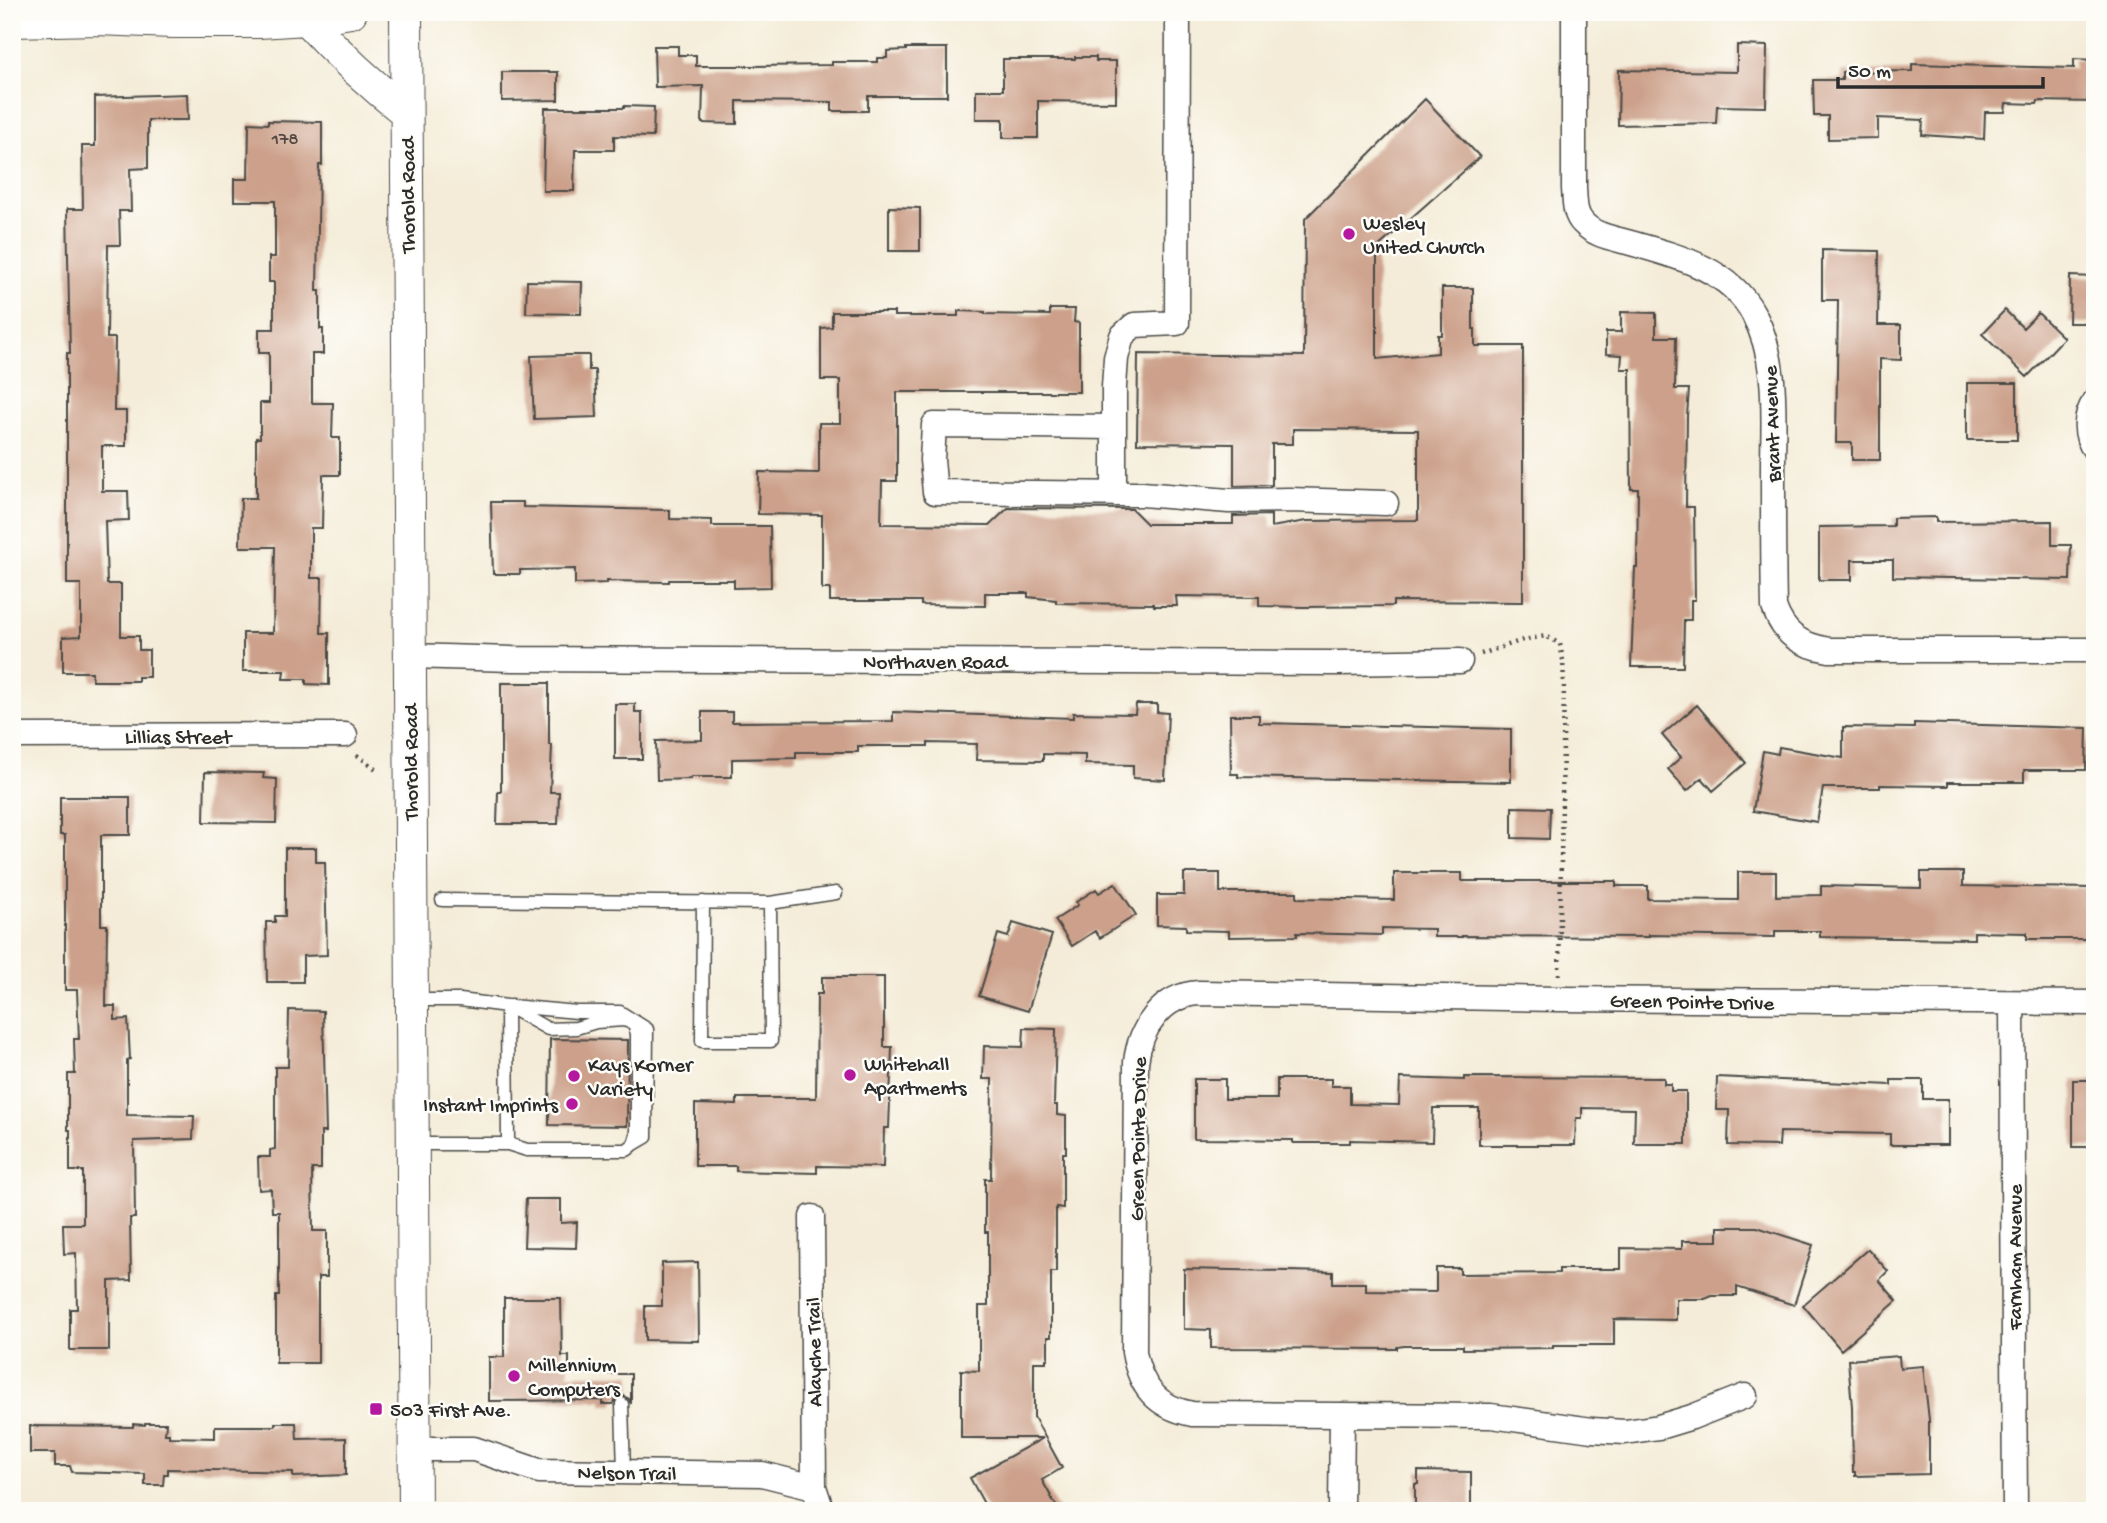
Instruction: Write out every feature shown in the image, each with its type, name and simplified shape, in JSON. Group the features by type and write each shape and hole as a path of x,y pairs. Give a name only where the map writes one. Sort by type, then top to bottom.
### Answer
{"street":[{"path":"12,21 97,19 246,22 306,19 351,12"},
{"name":"Thorold Road","path":"407,12 415,1511"},
{"path":"1114,494 1116,358 1122,336 1135,325 1177,323 1178,12"},
{"name":"Brant Avenue","path":"1574,12 1574,188 1576,211 1583,223 1604,236 1680,257 1719,277 1737,292 1762,331 1772,374 1774,607 1784,628 1802,643 1829,650 2095,650"},
{"path":"306,19 332,48 406,112"},
{"path":"2095,401 2090,408 2086,425 2089,442 2095,450"},
{"path":"1113,427 934,425 932,460 935,492 1164,495 1229,502 1290,500 1386,503"},
{"name":"Northaven Road","path":"410,656 512,659 1338,663 1461,661"},
{"name":"Lillias Street","path":"12,736 345,735"},
{"name":"Green Pointe Drive","path":"1745,1396 1659,1427 1625,1432 1491,1416 1234,1415 1175,1410 1154,1396 1140,1376 1133,1352 1136,1062 1140,1039 1145,1029 1168,1003 1189,994 2095,1003"},
{"name":"Farnham Avenue","path":"2012,1003 2015,1511"},
{"name":"Alayche Trail","path":"812,1217 814,1487"},
{"path":"1341,1511 1342,1415"},
{"name":"Nelson Trail","path":"415,1449 474,1449 539,1471 762,1474 814,1487"},
{"path":"814,1487 824,1511"}],"lane":[{"path":"442,900 770,903 836,893"},
{"path":"703,902 702,1041 771,1041 770,903"},
{"path":"411,1000 460,1000 578,1012 620,1012 647,1029 646,1137 627,1150 527,1150 508,1144 413,1144"},
{"path":"501,1005 508,1144"},
{"path":"501,1005 548,1029 576,1028 596,1022 623,1020 634,1023 638,1034 634,1144"},
{"path":"622,1404 624,1472"}],"path":[{"path":"1461,661 1523,640 1546,636 1560,644 1564,685 1559,999"}],"building":[{"path":"1737,45 1767,46 1766,107 1717,106 1716,123 1618,125 1619,70 1737,72"},
{"path":"654,46 678,46 678,55 696,55 696,66 877,62 877,58 887,58 887,51 947,48 947,96 868,96 868,111 832,111 832,102 737,101 737,124 702,123 703,86 655,87"},
{"path":"1075,57 1116,61 1116,102 1038,101 1038,138 1003,138 1003,119 976,119 976,90 1003,90 1003,59"},
{"path":"2074,59 2095,60 2095,102 2006,103 2005,112 1985,112 1984,139 1922,135 1923,120 1878,118 1878,138 1828,139 1828,116 1814,116 1813,80 1842,80 1842,72 1912,71 1912,64 2074,68"},
{"path":"502,72 558,72 558,100 502,101"},
{"path":"187,94 188,120 148,120 148,168 130,169 131,211 119,211 120,245 108,245 107,338 115,338 114,411 126,411 126,446 102,446 102,491 128,491 129,520 105,521 107,584 121,584 121,636 139,636 139,650 149,650 149,677 138,677 138,681 92,681 92,672 63,672 63,637 81,636 81,584 67,584 67,353 70,353 67,209 83,209 82,146 95,146 95,97"},
{"path":"1425,99 1480,157 1377,248 1377,359 1438,353 1438,335 1442,335 1442,288 1473,288 1475,346 1523,346 1523,602 1393,601 1393,606 1303,607 1259,606 1259,597 1176,596 1177,606 1154,606 1056,603 1056,600 1028,597 1028,593 985,593 985,606 921,605 921,601 830,601 830,589 822,589 822,515 758,514 759,472 819,473 819,423 840,423 840,380 821,380 821,328 832,327 832,312 894,312 894,316 958,316 958,311 1050,315 1050,309 1075,309 1074,322 1079,323 1079,392 897,392 897,481 882,481 881,524 990,525 1008,508 1132,509 1147,524 1233,524 1233,516 1271,515 1271,527 1306,521 1418,520 1418,430 1293,429 1293,444 1272,444 1272,485 1234,486 1234,444 1137,443 1138,354 1304,356 1305,219"},
{"path":"654,107 653,137 614,136 614,150 575,150 574,191 543,191 545,108"},
{"path":"268,121 322,122 317,291 320,291 323,354 312,354 312,403 333,403 332,438 340,438 340,475 323,475 322,528 311,528 311,578 322,578 321,633 329,633 329,685 306,684 306,679 283,679 284,671 243,671 243,633 273,633 275,547 240,547 241,498 256,498 256,438 260,438 260,403 269,403 269,353 259,353 259,329 274,329 274,282 269,282 269,257 275,257 275,201 234,201 234,179 248,179 249,123 268,124"},
{"path":"889,207 920,208 920,251 889,251"},
{"path":"1822,250 1879,251 1878,325 1901,325 1901,360 1880,359 1880,460 1852,460 1852,443 1836,443 1838,300 1822,300"},
{"path":"2070,276 2095,277 2095,323 2069,323"},
{"path":"527,281 582,282 581,314 526,313"},
{"path":"2005,310 2023,328 2038,313 2064,338 2027,377 1982,334"},
{"path":"1621,312 1656,313 1656,337 1676,337 1675,389 1689,389 1686,507 1694,507 1695,600 1691,600 1691,620 1684,620 1683,667 1631,667 1638,489 1631,489 1630,369 1621,369 1622,355 1606,354 1606,332 1621,332"},
{"path":"589,355 589,370 595,370 597,417 534,419 531,356"},
{"path":"1967,383 2017,383 2017,440 1967,440"},
{"path":"491,502 523,502 523,507 670,510 670,519 712,520 712,526 770,526 771,587 734,588 734,580 607,581 575,584 575,569 520,570 520,574 493,574"},
{"path":"1936,517 1936,522 2052,521 2052,545 2071,545 2070,580 1893,577 1893,560 1852,560 1852,580 1819,580 1819,527 1893,526 1893,518"},
{"path":"501,683 549,683 549,745 552,745 550,792 559,792 558,824 497,824 498,792 501,792"},
{"path":"615,704 635,704 635,712 642,712 642,759 615,759"},
{"path":"1136,704 1157,704 1157,712 1168,713 1165,780 1133,778 1133,765 1085,764 1085,755 1043,754 1043,761 976,760 977,744 928,743 928,746 858,746 858,752 796,752 796,758 732,759 732,777 657,780 656,741 702,740 702,712 732,712 732,722 893,721 893,712 1073,718 1073,713 1135,714"},
{"path":"1697,705 1746,763 1713,791 1702,778 1687,791 1668,769 1681,757 1662,735"},
{"path":"1230,715 1259,715 1259,723 1511,729 1511,782 1238,777 1238,774 1231,774"},
{"path":"1914,723 2087,728 2086,770 2024,770 2024,782 1948,782 1948,786 1823,788 1817,822 1753,811 1763,751 1778,754 1779,747 1843,758 1843,727 1914,728"},
{"path":"205,772 264,773 263,778 277,779 276,823 204,822"},
{"path":"60,797 130,797 130,835 101,835 101,925 107,925 106,1006 115,1006 115,1020 128,1019 130,1059 127,1060 127,1115 194,1116 193,1139 134,1141 135,1218 130,1218 131,1280 109,1281 109,1350 70,1350 70,1309 77,1309 76,1253 64,1254 63,1224 83,1224 83,1171 70,1171 68,1074 75,1074 74,1039 79,1039 77,990 65,990 65,835 60,835"},
{"path":"1512,807 1550,808 1549,839 1512,838"},
{"path":"285,848 316,848 316,862 325,862 327,955 303,956 303,982 267,982 266,922 275,922 275,916 285,916"},
{"path":"1738,872 1776,872 1776,896 1821,895 1821,886 1921,888 1921,872 1963,872 1963,886 2095,888 2095,939 2027,939 2027,933 1974,932 1974,939 1820,937 1820,931 1775,931 1775,937 1434,937 1434,929 1382,928 1382,935 1297,933 1297,936 1229,937 1229,931 1186,930 1186,926 1157,925 1157,895 1184,895 1184,873 1220,873 1220,892 1297,892 1297,898 1394,900 1394,873 1462,873 1462,881 1616,881 1616,886 1648,886 1648,899 1738,900"},
{"path":"1115,883 1136,915 1100,938 1095,931 1072,946 1055,920 1096,889 1099,893"},
{"path":"1013,923 1052,935 1028,1011 979,996 998,934 1008,937"},
{"name":"Whitehall Apartments","path":"822,977 884,977 884,1047 892,1047 889,1128 884,1128 883,1167 817,1166 817,1173 736,1171 736,1166 695,1166 695,1104 737,1105 737,1098 816,1098 817,994 822,994"},
{"path":"289,1010 323,1011 326,1132 321,1132 321,1169 312,1169 313,1231 327,1231 327,1277 318,1277 318,1363 276,1363 279,1212 272,1212 271,1189 259,1190 258,1157 270,1157 270,1150 275,1149 275,1067 288,1067"},
{"path":"1024,1028 1056,1029 1054,1105 1057,1105 1057,1115 1066,1116 1063,1208 1056,1207 1056,1272 1051,1272 1051,1337 1048,1337 1046,1362 1034,1362 1034,1417 1062,1468 1042,1480 1059,1511 988,1511 970,1478 1043,1438 961,1438 961,1370 979,1371 979,1306 988,1306 985,1179 991,1179 992,1079 983,1079 984,1046 1023,1047"},
{"path":"550,1039 628,1040 627,1126 549,1125"},
{"path":"1464,1077 1664,1078 1664,1084 1671,1084 1671,1091 1686,1091 1686,1144 1634,1144 1635,1109 1582,1108 1582,1118 1576,1118 1575,1145 1479,1145 1479,1108 1433,1108 1432,1142 1350,1140 1350,1143 1293,1143 1293,1140 1194,1139 1194,1079 1225,1079 1225,1099 1277,1099 1277,1079 1331,1079 1331,1086 1350,1086 1350,1104 1399,1105 1400,1078 1464,1080"},
{"path":"1717,1077 1891,1085 1891,1080 1923,1080 1923,1099 1948,1099 1948,1145 1890,1145 1890,1134 1780,1132 1779,1146 1728,1145 1729,1110 1716,1110"},
{"path":"2073,1080 2095,1080 2095,1147 2073,1147"},
{"path":"526,1199 561,1199 561,1223 577,1222 576,1248 524,1247"},
{"path":"1718,1227 1757,1227 1813,1245 1794,1305 1737,1287 1737,1295 1734,1296 1676,1299 1676,1320 1614,1319 1614,1345 1553,1345 1553,1348 1211,1348 1211,1330 1184,1329 1184,1269 1333,1272 1333,1283 1366,1283 1366,1291 1436,1292 1436,1268 1460,1268 1460,1274 1621,1269 1621,1248 1682,1249 1682,1241 1718,1241"},
{"path":"1868,1249 1888,1271 1879,1280 1897,1301 1841,1350 1803,1305"},
{"path":"698,1262 699,1341 645,1340 645,1306 662,1306 662,1263"},
{"path":"504,1298 561,1298 562,1356 569,1356 569,1374 631,1374 631,1404 629,1399 622,1395 617,1397 613,1404 602,1404 602,1400 489,1401 489,1357 504,1357"},
{"path":"1899,1356 1900,1368 1923,1366 1929,1420 1929,1474 1855,1476 1848,1360"},
{"path":"166,1423 165,1434 169,1434 169,1437 215,1438 215,1426 275,1426 275,1423 296,1423 297,1439 346,1438 346,1475 293,1477 293,1472 168,1469 168,1474 164,1474 163,1485 145,1485 145,1474 72,1472 70,1466 55,1466 55,1453 30,1453 30,1426 133,1427 133,1424"},
{"path":"1418,1471 1471,1472 1471,1511 1415,1511"}],"place":[{"name":"Wesley United Church","path":"1349,234"},
{"name":"Whitehall Apartments","path":"850,1075"},
{"name":"Kays Korner Variety","path":"574,1076"},
{"name":"Instant Imprints","path":"572,1104"},
{"name":"Millennium Computers","path":"514,1376"},
{"name":"503 First Ave.","path":"376,1409"}]}
